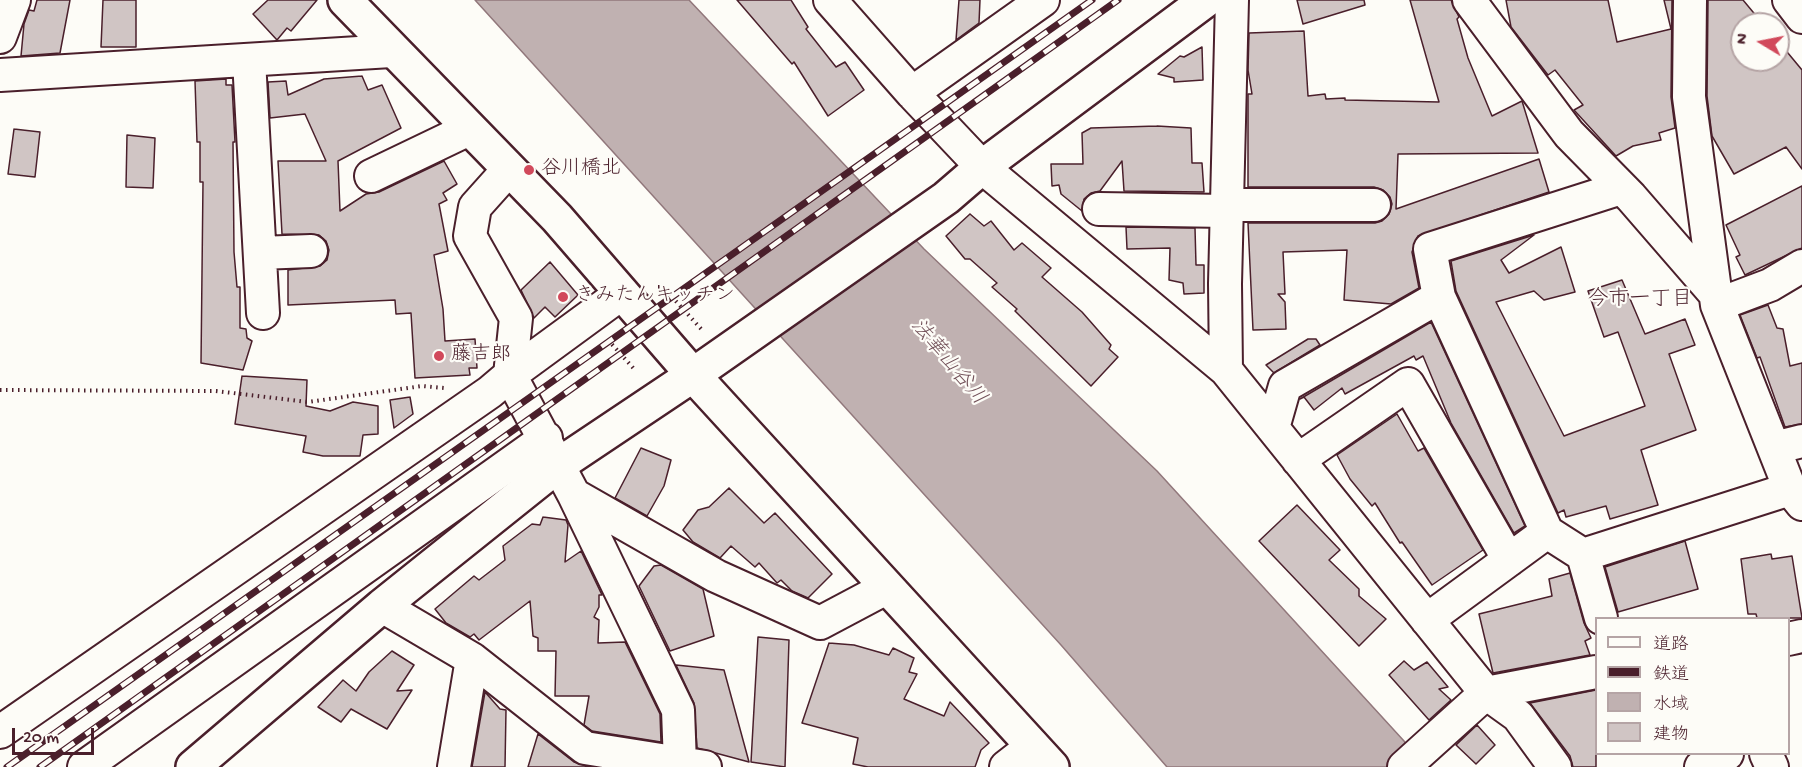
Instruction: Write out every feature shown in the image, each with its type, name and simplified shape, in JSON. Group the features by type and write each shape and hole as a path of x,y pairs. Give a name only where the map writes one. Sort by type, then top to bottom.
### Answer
{"street":[{"path":"0,37 15,0"},
{"path":"345,0 391,51 557,218 693,375 1043,757 1006,767"},
{"path":"830,0 981,167 1226,370 1486,693 1518,716 1555,767"},
{"path":"912,93 1042,0"},
{"path":"84,767 552,452 693,375 946,198 981,167 1206,0"},
{"path":"1226,370 1232,0"},
{"path":"1469,0 1569,134 1621,188 1716,300 1788,445 1796,497 1583,555"},
{"path":"1690,0 1689,97 1716,300"},
{"path":"1789,0 1802,17"},
{"path":"0,75 391,51"},
{"path":"249,60 263,313"},
{"path":"371,176 469,129"},
{"path":"500,383 516,318 470,236 475,207 509,169"},
{"path":"1600,617 1583,555 1547,532 1440,297 1430,249 1621,188"},
{"path":"1099,210 1374,205"},
{"path":"260,253 311,251"},
{"path":"1716,300 1770,285 1802,266"},
{"path":"0,732 500,383 622,293"},
{"path":"1273,428 1285,386 1440,297"},
{"path":"382,606 472,660 584,757 693,765 678,710 574,495 552,452 500,383"},
{"path":"1298,460 1408,384 1509,560"},
{"path":"193,767 382,606 552,452"},
{"path":"574,495 716,576 820,623 886,588"},
{"path":"1427,620 1547,532"},
{"path":"454,767 472,660"},
{"path":"1404,767 1486,693 1595,672"},
{"path":"1701,767 1723,755"}],"path":[{"path":"0,390 216,391 308,402 422,386 500,383"}],"water":[{"name":"法華山谷川","path":"475,0 689,0 924,249 1157,471 1404,741 1424,767 1167,767 1061,645"}],"building":[{"path":"37,0 70,0 60,53 21,56 24,24 29,10 34,11"},
{"path":"103,0 136,0 136,47 101,47"},
{"path":"268,0 317,0 291,31 287,28 277,40 253,14"},
{"path":"737,0 791,0 808,27 806,29 836,67 845,62 864,90 828,116 794,62 792,64"},
{"path":"959,0 980,0 979,23 956,40"},
{"path":"1297,0 1364,0 1365,5 1303,24"},
{"path":"1410,0 1451,0 1459,17 1457,19 1468,58 1492,116 1522,101 1538,153 1398,154 1396,209 1539,159 1549,192 1418,236 1412,252 1419,288 1391,304 1344,300 1347,250 1283,252 1285,294 1278,294 1285,302 1286,329 1253,330 1248,223 1375,223 1382,221 1389,214 1392,204 1390,197 1383,190 1374,187 1248,187 1248,94 1252,94 1248,70 1249,33 1304,31 1308,96 1325,94 1326,99 1439,102"},
{"path":"1506,0 1608,0 1617,42 1671,29 1664,0 1672,0 1671,97 1675,128 1659,133 1661,140 1633,146 1616,156 1574,110 1583,105 1555,70 1548,75 1511,27"},
{"path":"1708,0 1743,0 1753,12 1730,12 1730,72 1790,72 1790,56 1802,70 1802,169 1786,147 1734,174 1712,136 1707,96"},
{"path":"1202,47 1203,80 1174,82 1174,78 1158,74 1180,56 1184,57"},
{"path":"362,76 368,90 382,85 401,128 338,161 340,211 366,194 379,192 444,161 457,184 443,193 447,200 439,204 448,251 434,255 443,309 445,341 475,339 477,368 469,368 470,375 415,378 411,313 396,314 395,300 288,305 288,270 320,266 327,260 329,250 326,241 319,235 282,234 278,161 326,161 305,114 270,118 268,82 286,81 288,95 324,79"},
{"path":"226,79 226,85 232,85 235,142 233,142 234,252 237,287 240,287 240,328 246,329 247,338 252,341 243,370 201,363 203,182 200,182 200,142 197,142 195,81"},
{"path":"1157,126 1191,128 1192,163 1202,163 1204,192 1124,191 1122,161 1100,191 1091,193 1084,199 1082,211 1061,194 1059,185 1052,186 1051,164 1083,164 1082,133 1091,128"},
{"path":"14,129 40,132 35,177 8,174"},
{"path":"127,135 155,138 153,188 126,187"},
{"path":"1802,186 1802,248 1745,275 1736,257 1740,255 1726,225"},
{"path":"970,214 984,226 991,221 1014,250 1022,243 1051,268 1042,277 1082,312 1111,345 1109,349 1118,357 1091,386 1015,311 1017,309 992,287 997,283 970,259 965,259 946,236"},
{"path":"1126,227 1195,228 1196,265 1204,265 1204,293 1184,294 1183,283 1169,280 1170,248 1127,249"},
{"path":"1534,235 1501,260 1509,273 1561,247 1575,292 1544,300 1534,291 1496,302 1564,436 1645,406 1618,332 1604,337 1588,291 1622,280 1645,334 1685,319 1695,345 1669,354 1696,430 1641,450 1658,505 1610,519 1606,506 1566,517 1564,510 1558,513 1456,291 1451,261"},
{"path":"550,262 578,295 555,317 545,307 534,318 521,290"},
{"path":"1768,305 1777,328 1783,329 1790,366 1802,363 1802,424 1785,427 1760,357 1757,358 1740,315"},
{"path":"1431,322 1525,526 1514,533 1451,423 1423,356 1416,360 1414,356 1345,394 1342,388 1314,410 1304,397 1300,399"},
{"path":"1308,339 1316,339 1320,345 1274,373 1266,365"},
{"path":"242,376 307,380 306,406 330,411 353,402 378,406 378,434 363,435 360,456 323,456 303,452 306,436 235,424"},
{"path":"410,397 413,414 394,428 390,400"},
{"path":"1397,414 1418,451 1424,448 1483,550 1432,585 1402,542 1400,543 1375,503 1372,506 1350,479 1337,455"},
{"path":"641,448 671,460 664,486 647,516 615,498"},
{"path":"729,488 764,523 775,513 832,574 808,598 792,591 781,580 777,583 759,563 755,567 731,546 720,558 693,542 683,530 698,510 709,507"},
{"path":"1297,505 1340,550 1329,560 1359,589 1359,596 1386,619 1359,646 1259,541"},
{"path":"543,517 566,520 568,525 565,562 581,551 602,595 599,595 599,607 594,617 599,620 598,643 625,642 660,714 661,742 592,731 584,725 589,696 555,696 556,651 538,651 538,638 533,636 530,601 479,640 474,634 470,637 446,623 435,609 474,576 479,580 505,560 503,546 532,524 540,525"},
{"path":"1685,541 1698,589 1618,612 1605,567"},
{"path":"1771,554 1772,559 1792,556 1802,618 1757,617 1756,614 1748,614 1741,559"},
{"path":"661,565 703,589 714,636 670,651 639,586 654,566"},
{"path":"1570,573 1584,623 1591,638 1585,641 1590,655 1493,673 1479,614 1552,596 1549,579"},
{"path":"758,637 789,640 785,767 751,762"},
{"path":"829,643 854,645 889,655 893,648 914,658 909,672 917,674 904,699 944,716 950,702 989,743 981,750 975,767 868,767 853,764 858,738 802,723"},
{"path":"392,651 414,665 397,691 412,690 387,729 351,709 341,722 318,707 343,680 356,691 369,672"},
{"path":"1404,661 1414,670 1427,662 1448,687 1439,689 1451,700 1429,720 1389,675"},
{"path":"676,665 724,670 749,762 697,748 694,703"},
{"path":"1595,690 1596,767 1573,767 1570,756 1530,703"},
{"path":"485,692 500,709 506,710 505,767 472,767"},
{"path":"1477,725 1495,745 1476,764 1456,745"},
{"path":"538,734 574,762 590,767 528,767"}],"railway":[{"path":"7,767 1092,0"},
{"path":"40,767 1118,0"}],"place":[{"name":"谷川橋北","path":"529,170"},
{"name":"きみたんキッチン","path":"563,297"},
{"name":"藤吉郎","path":"439,356"}],"district":[{"name":"今市一丁目","path":"1640,301"}]}
